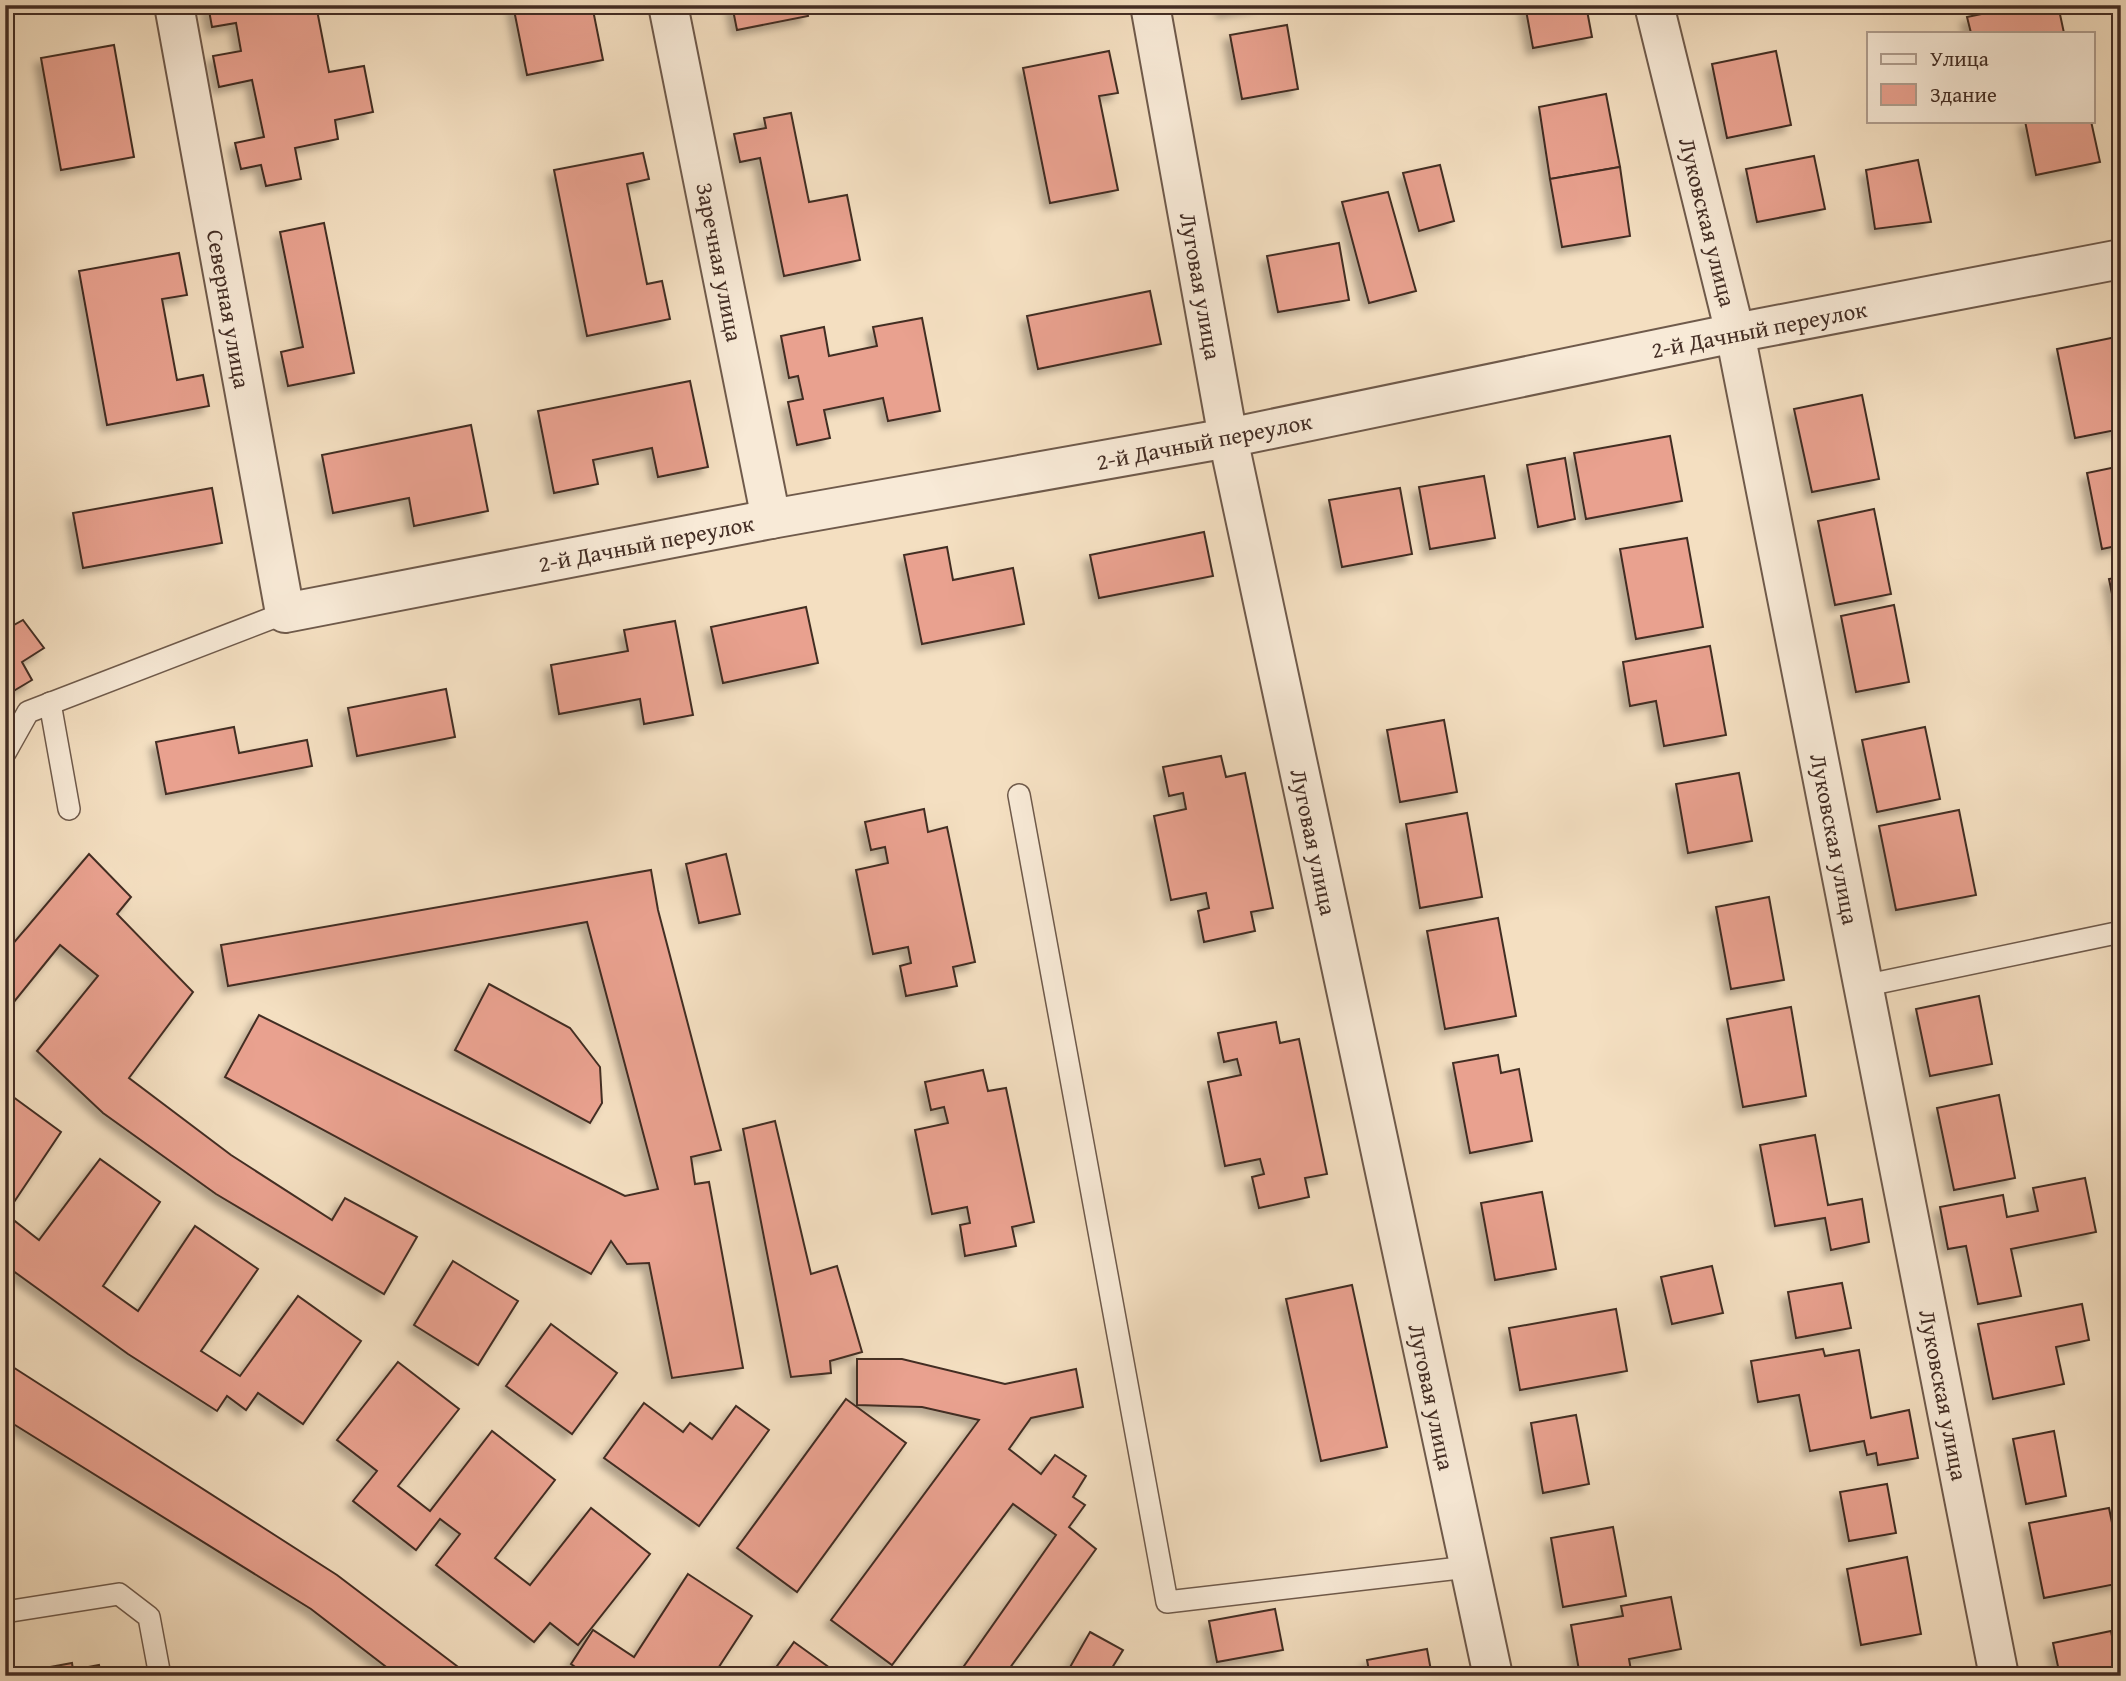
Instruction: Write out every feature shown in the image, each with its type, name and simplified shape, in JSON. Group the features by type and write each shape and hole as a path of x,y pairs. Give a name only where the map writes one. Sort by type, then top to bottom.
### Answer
{"street":[{"name":"Северная улица","path":"174,5 285,613"},
{"name":"Заречная улица","path":"668,5 771,519"},
{"name":"Луговая улица","path":"1150,5 1228,438 1493,1676"},
{"name":"Луковская улица","path":"1654,5 1735,333 1999,1676"},
{"name":"2-й Дачный переулок","path":"285,613 771,519 1228,438 1735,333 2121,259"}],"lane":[{"path":"5,752 28,712 285,613"},
{"path":"50,703 69,809"},
{"path":"1019,795 1167,1602 1468,1567"},
{"path":"1864,986 2121,932"},
{"path":"5,1612 119,1594 149,1617 160,1676"}],"building":[{"path":"208,5 316,5 329,72 364,66 373,112 335,120 338,139 295,148 301,179 266,186 261,165 241,169 235,143 264,137 252,80 219,87 213,56 241,51 236,23 212,27"},
{"path":"513,5 592,5 603,60 527,75"},
{"path":"732,5 806,5 808,16 737,30"},
{"path":"1222,5 1261,5 1223,12"},
{"path":"1525,5 1586,5 1592,37 1533,48"},
{"path":"2025,5 2058,5 2064,32 1971,32 1967,17"},
{"path":"1287,25 1298,89 1242,99 1230,35"},
{"path":"114,45 134,157 61,170 41,58"},
{"path":"1109,51 1118,93 1099,96 1118,190 1050,203 1023,68"},
{"path":"1776,51 1791,125 1727,138 1712,64"},
{"path":"1606,94 1620,167 1550,179 1539,107"},
{"path":"791,113 809,202 847,195 860,260 784,276 760,158 740,162 734,134 766,128 764,118"},
{"path":"2025,122 2091,122 2100,162 2036,175"},
{"path":"643,153 649,179 627,184 647,284 662,281 670,319 587,336 554,170"},
{"path":"1814,156 1825,209 1757,222 1746,169"},
{"path":"1918,160 1931,222 1875,229 1866,170"},
{"path":"1440,165 1454,221 1419,231 1403,173"},
{"path":"1620,167 1630,236 1562,247 1550,179"},
{"path":"1388,192 1416,291 1369,303 1342,202"},
{"path":"324,223 354,373 288,386 281,352 303,347 280,232"},
{"path":"1339,243 1349,300 1278,312 1267,256"},
{"path":"179,253 187,295 162,299 177,380 203,375 209,406 107,425 79,271"},
{"path":"1150,291 1161,344 1038,369 1027,316"},
{"path":"922,318 940,411 888,421 883,398 824,410 830,438 797,445 788,402 803,399 798,376 789,378 781,336 824,327 829,356 877,346 873,327"},
{"path":"2121,336 2121,429 2075,438 2057,349"},
{"path":"690,381 708,467 658,477 652,448 593,460 598,484 554,493 538,411"},
{"path":"1862,395 1879,479 1812,492 1794,409"},
{"path":"471,425 488,511 414,526 409,498 333,513 322,455"},
{"path":"1670,436 1682,501 1586,519 1574,453"},
{"path":"1565,458 1575,519 1538,527 1527,465"},
{"path":"2121,466 2121,545 2102,549 2087,473"},
{"path":"1484,476 1495,538 1430,549 1419,487"},
{"path":"212,488 222,543 83,568 73,513"},
{"path":"1400,488 1412,554 1342,567 1329,500"},
{"path":"1874,509 1891,594 1835,605 1818,521"},
{"path":"1204,532 1213,576 1099,598 1090,555"},
{"path":"1687,538 1703,627 1636,639 1620,549"},
{"path":"947,547 953,580 1013,568 1024,624 922,644 904,555"},
{"path":"2121,577 2121,639 2109,579"},
{"path":"1894,605 1909,682 1856,692 1841,616"},
{"path":"806,607 818,663 723,683 711,627"},
{"path":"23,620 44,648 22,662 32,680 5,696 5,649 8,647 5,630"},
{"path":"675,621 693,715 644,724 640,699 559,714 551,665 628,651 624,630"},
{"path":"1710,646 1726,735 1664,746 1656,701 1630,706 1623,662"},
{"path":"446,689 455,737 357,756 348,708"},
{"path":"1444,720 1457,792 1400,802 1387,730"},
{"path":"234,727 239,753 307,740 312,766 166,794 156,742"},
{"path":"1925,727 1940,799 1877,812 1862,740"},
{"path":"1221,756 1226,777 1245,773 1273,908 1251,912 1255,931 1204,942 1198,911 1209,908 1206,893 1171,900 1154,816 1186,809 1183,793 1169,796 1163,767"},
{"path":"1739,773 1752,841 1688,853 1676,784"},
{"path":"924,809 928,832 947,827 975,962 953,967 957,986 906,996 900,966 911,963 908,947 873,954 856,870 888,863 885,847 871,850 865,822"},
{"path":"1959,810 1976,895 1896,910 1879,826"},
{"path":"1467,813 1482,897 1420,908 1406,824"},
{"path":"89,854 131,897 117,914 193,992 129,1078 231,1155 332,1220 345,1198 417,1237 384,1294 216,1194 103,1113 37,1051 98,976 60,945 5,1013 5,953"},
{"path":"726,854 740,914 699,923 686,864"},
{"path":"651,870 658,910 721,1150 691,1157 695,1184 709,1182 743,1368 672,1378 649,1263 627,1264 611,1241 591,1274 225,1077 259,1015 625,1196 658,1189 587,922 228,986 221,945"},
{"path":"1769,897 1784,980 1731,989 1716,907"},
{"path":"1498,918 1516,1016 1445,1029 1427,931"},
{"path":"489,984 570,1028 600,1067 602,1103 590,1123 455,1050"},
{"path":"1979,996 1992,1064 1930,1076 1916,1009"},
{"path":"1791,1007 1806,1096 1743,1107 1727,1019"},
{"path":"1276,1022 1280,1043 1299,1039 1327,1174 1305,1178 1309,1197 1259,1208 1252,1177 1264,1174 1260,1159 1225,1166 1208,1082 1241,1075 1237,1059 1224,1062 1218,1033"},
{"path":"1498,1055 1501,1073 1519,1069 1532,1141 1470,1153 1453,1063"},
{"path":"983,1070 988,1091 1006,1088 1034,1222 1012,1227 1016,1246 965,1256 960,1225 970,1223 967,1207 932,1214 915,1130 948,1123 944,1107 931,1110 925,1082"},
{"path":"5,1091 61,1132 6,1214 39,1240 100,1159 160,1202 103,1286 138,1311 195,1226 258,1269 201,1351 240,1376 298,1296 361,1341 303,1424 258,1393 246,1410 227,1396 217,1411 128,1354 5,1265"},
{"path":"1999,1095 2015,1178 1954,1190 1937,1108"},
{"path":"775,1121 811,1274 837,1266 862,1352 830,1361 831,1373 791,1377 743,1129"},
{"path":"1815,1135 1828,1205 1862,1199 1869,1242 1831,1250 1825,1218 1775,1226 1760,1145"},
{"path":"2085,1178 2096,1232 2011,1249 2021,1296 1978,1304 1966,1246 1948,1249 1940,1207 2003,1195 2007,1217 2038,1211 2033,1188"},
{"path":"1542,1192 1556,1269 1495,1280 1481,1203"},
{"path":"453,1261 518,1301 478,1365 414,1325"},
{"path":"1712,1266 1723,1313 1672,1324 1661,1277"},
{"path":"1842,1283 1851,1328 1796,1338 1788,1292"},
{"path":"1352,1285 1387,1447 1321,1461 1286,1299"},
{"path":"2082,1304 2089,1340 2056,1347 2064,1384 1993,1399 1978,1324"},
{"path":"1616,1309 1627,1371 1520,1390 1509,1328"},
{"path":"551,1324 617,1373 572,1434 506,1386"},
{"path":"1823,1349 1825,1356 1859,1350 1871,1418 1909,1410 1918,1458 1878,1465 1876,1453 1867,1455 1864,1441 1810,1451 1799,1395 1758,1402 1751,1361"},
{"path":"857,1359 902,1359 1005,1384 1076,1369 1083,1407 1031,1418 1009,1449 1041,1474 1055,1455 1086,1476 1073,1497 1085,1505 1069,1527 1096,1549 1004,1676 957,1676 1056,1535 1013,1504 892,1665 831,1620 979,1420 922,1407 857,1405"},
{"path":"5,1362 337,1575 470,1676 398,1676 311,1609 15,1425 5,1418"},
{"path":"398,1362 459,1409 398,1486 430,1511 492,1431 555,1480 495,1558 530,1585 591,1508 650,1554 578,1645 550,1623 534,1642 436,1565 460,1534 440,1519 416,1550 353,1501 377,1471 337,1440"},
{"path":"846,1399 906,1443 797,1592 737,1548"},
{"path":"644,1403 683,1432 690,1423 712,1439 736,1406 769,1430 699,1526 604,1458"},
{"path":"1576,1415 1589,1484 1543,1493 1531,1423"},
{"path":"2054,1431 2066,1496 2026,1504 2013,1439"},
{"path":"1887,1484 1896,1533 1849,1541 1840,1492"},
{"path":"2109,1508 2121,1567 2121,1583 2044,1598 2029,1523"},
{"path":"1613,1527 1626,1596 1563,1607 1551,1538"},
{"path":"1907,1557 1921,1634 1861,1645 1847,1569"},
{"path":"688,1574 752,1616 713,1676 588,1676 571,1664 593,1630 634,1657"},
{"path":"1671,1597 1681,1649 1629,1659 1632,1676 1580,1676 1571,1625 1623,1616 1621,1606"},
{"path":"1275,1609 1283,1650 1217,1662 1209,1621"},
{"path":"2111,1631 2120,1676 2060,1676 2053,1643"},
{"path":"1090,1632 1123,1650 1107,1676 1065,1676"},
{"path":"794,1642 841,1676 770,1676"},
{"path":"1427,1649 1432,1676 1370,1676 1367,1660"},
{"path":"72,1663 73,1670 99,1665 101,1676 24,1676 23,1672"}]}
